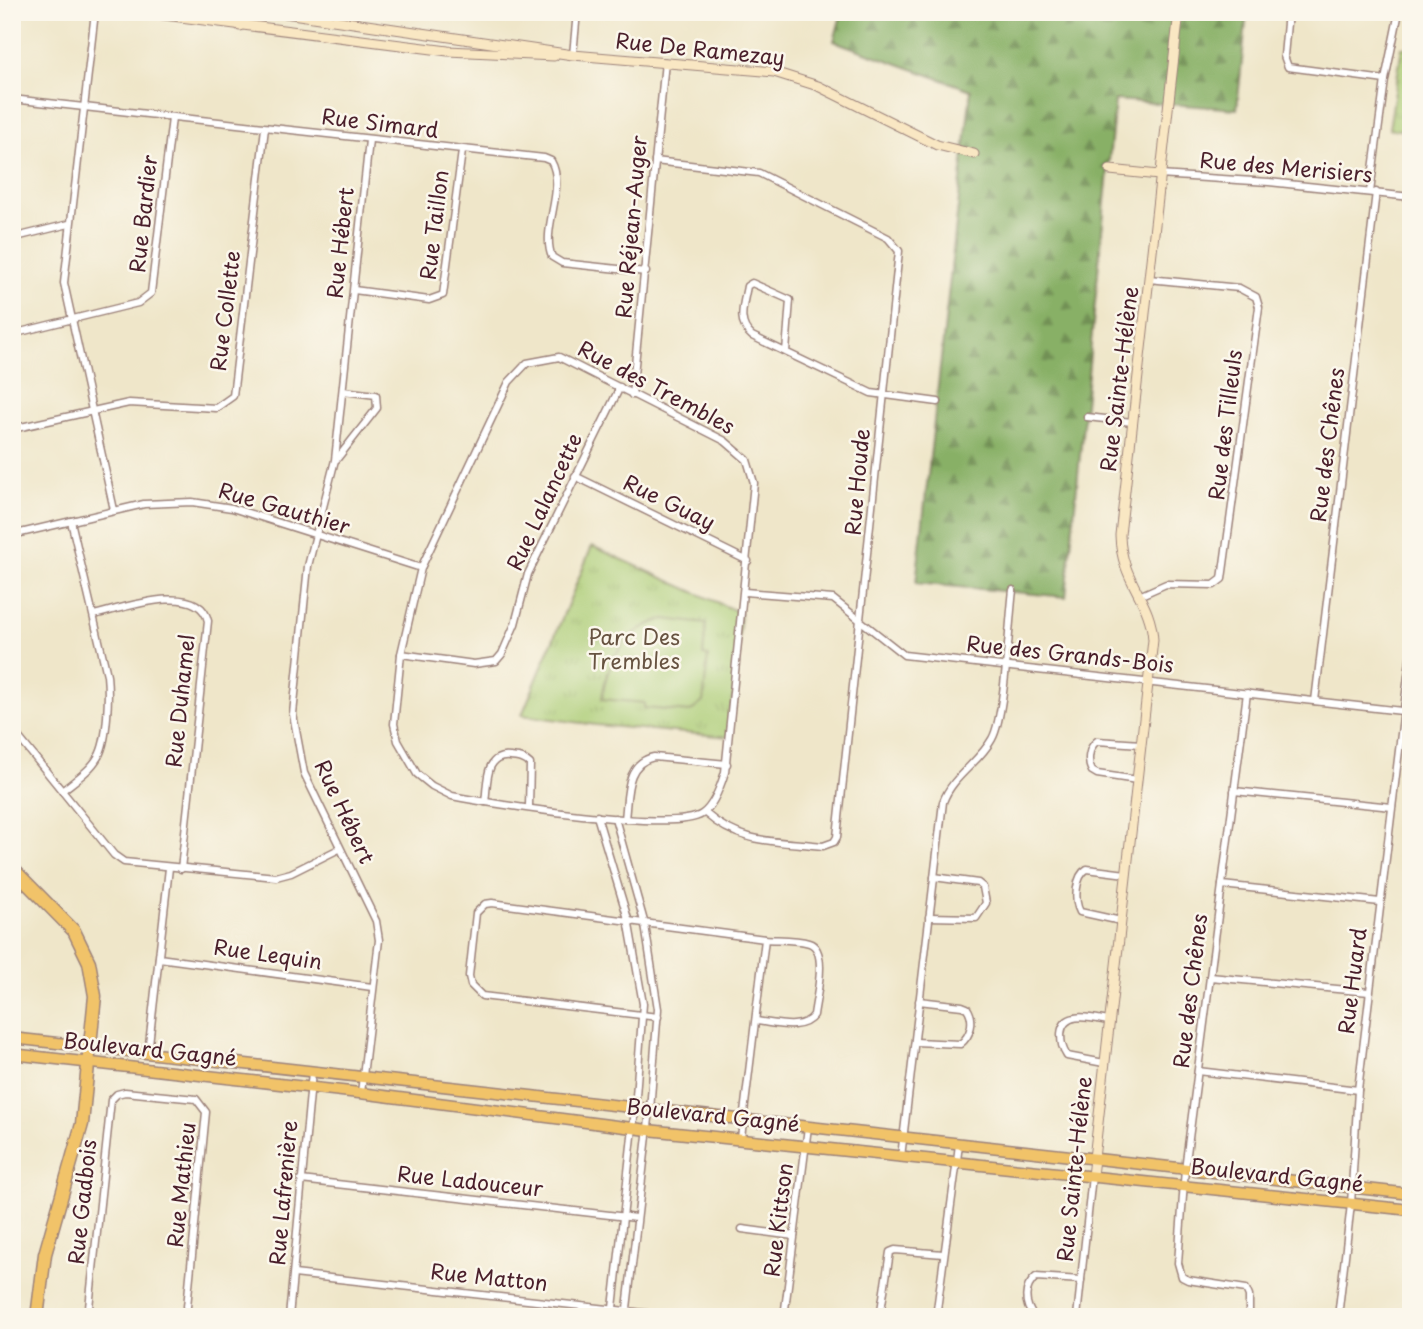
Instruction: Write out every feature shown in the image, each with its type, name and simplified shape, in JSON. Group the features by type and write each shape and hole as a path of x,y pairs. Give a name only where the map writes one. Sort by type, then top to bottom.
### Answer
{"highway":[{"path":"12,868 60,914 83,948 94,989 92,1047 76,1152 43,1266 37,1317"}],"main road":[{"name":"Boulevard Gagné","path":"12,1038 1411,1194"},
{"name":"Boulevard Gagné","path":"12,1054 311,1087 648,1130 1411,1210"}],"street":[{"path":"95,12 82,107 64,283 114,510"},
{"name":"Rue De Ramezay","path":"142,12 371,42 533,57 573,55"},
{"path":"240,12 240,26"},
{"name":"Rue De Ramezay","path":"278,12 573,55 774,72 818,86 937,145 974,155"},
{"path":"573,55 578,12"},
{"name":"Rue Sainte-Hélène","path":"1077,1317 1153,633 1139,596 1129,581 1120,552 1159,175 1180,12"},
{"path":"1288,12 1284,55 1288,67 1385,80"},
{"name":"Rue des Chênes","path":"1315,701 1385,80 1399,12"},
{"path":"371,42 373,25"},
{"name":"Rue Réjean-Auger","path":"632,395 665,62"},
{"name":"Rue Simard","path":"12,99 551,161 555,174 550,244 552,257 562,263 646,272"},
{"name":"Rue Bardier","path":"12,334 138,303 151,293 172,118"},
{"name":"Rue Collette","path":"12,429 91,411 152,401 216,408 233,396 265,128"},
{"name":"Rue Hébert","path":"361,1093 379,940 376,921 371,905 339,849 304,773 293,714 308,566 335,460 369,140"},
{"name":"Rue Taillon","path":"354,290 429,300 443,295 462,151"},
{"name":"Rue Houde","path":"655,161 758,173 895,243 900,263 837,837 834,842 824,846 746,838 719,826 705,813"},
{"path":"1110,170 1159,175"},
{"name":"Rue des Merisiers","path":"1159,175 1411,197"},
{"path":"12,237 69,224"},
{"name":"Rue des Tilleuls","path":"1139,596 1166,584 1214,585 1222,579 1258,307 1256,298 1239,288 1149,279"},
{"path":"786,352 790,300 752,283 747,286 742,326 752,336 871,393 938,402"},
{"name":"Rue des Trembles","path":"559,357 620,387 725,441 747,460 754,482 727,764 720,789 705,813 691,820 671,822 597,816 452,796 432,786 417,774 406,757 394,724 401,654 421,568 509,382 527,363 559,357"},
{"name":"Rue Lalancette","path":"401,654 474,664 496,661 502,654 515,624 528,573 620,387"},
{"name":"Rue Hébert","path":"335,460 377,408 379,401 376,395 369,392 343,391"},
{"path":"1087,417 1132,422"},
{"name":"Rue Guay","path":"575,475 748,561"},
{"name":"Rue Gauthier","path":"12,535 144,503 212,504 421,568"},
{"path":"62,792 93,766 101,754 109,694 94,615 71,521"},
{"path":"901,1157 943,802 952,783 994,737 1013,590"},
{"name":"Rue des Grands-Bois","path":"745,592 833,600 904,655 1407,712"},
{"name":"Rue Duhamel","path":"94,615 164,600 196,603 205,611 208,621 181,869"},
{"name":"Rue Huard","path":"1338,1317 1351,1204 1358,1090 1392,807 1407,712 1411,651"},
{"name":"Rue des Chênes","path":"1247,693 1185,1169 1179,1271 1188,1280 1246,1289 1249,1296 1249,1317"},
{"path":"12,724 16,734 62,792 114,855 124,862 276,877 339,849"},
{"path":"1137,779 1097,774 1092,771 1089,760 1091,748 1097,741 1140,744"},
{"path":"485,802 489,766 493,760 502,756 522,758 530,764 528,806"},
{"path":"625,819 631,773 643,761 654,757 727,764"},
{"path":"1234,791 1392,807"},
{"path":"597,816 628,919 643,1016 634,1128 612,1313"},
{"path":"615,818 645,925 655,973 658,1017 648,1130 626,1314"},
{"path":"148,1053 169,868"},
{"path":"1121,921 1080,912 1077,908 1078,885 1080,875 1087,869 1126,874"},
{"path":"929,917 969,920 976,918 986,904 984,887 978,883 933,877"},
{"path":"1222,885 1380,902"},
{"path":"658,1017 482,996 471,985 476,913 485,904 628,919 645,925 810,943 818,949 820,959 814,1015 809,1021 802,1025 757,1021"},
{"path":"741,1138 765,939"},
{"name":"Rue Lequin","path":"159,958 372,987"},
{"path":"1210,976 1370,992"},
{"path":"915,1042 960,1044 969,1035 971,1019 967,1008 962,1006 919,1001"},
{"name":"Rue Sainte-Hélène","path":"1104,1063 1067,1056 1062,1048 1062,1028 1066,1021 1074,1018 1108,1020"},
{"name":"Rue Lafrenière","path":"289,1317 312,1072"},
{"path":"1198,1072 1358,1090"},
{"name":"Rue Mathieu","path":"117,1094 125,1091 196,1099 205,1108 186,1317"},
{"name":"Rue Gadbois","path":"88,1317 111,1106 117,1094"},
{"name":"Rue Kittson","path":"784,1317 808,1127"},
{"path":"936,1317 959,1145"},
{"name":"Rue Ladouceur","path":"301,1180 636,1218"},
{"path":"742,1229 794,1236"},
{"path":"880,1317 887,1256 890,1252 895,1250 943,1254"},
{"name":"Rue Matton","path":"294,1273 612,1313 680,1317"},
{"name":"Rue Sainte-Hélène","path":"1034,1317 1027,1305 1026,1292 1036,1277 1081,1280"}],"green space":[{"path":"842,12 1247,12 1237,109 1115,100 1066,597 916,583 971,90 834,41"},
{"path":"1402,47 1411,48 1411,131 1389,129"},
{"name":"Parc Des Trembles","path":"592,546 741,613 729,737 596,725 522,715"},
{"path":"665,619 706,624 703,655 708,656 703,702 690,712 644,708 644,703 602,699 608,671 620,648 639,630"}]}
